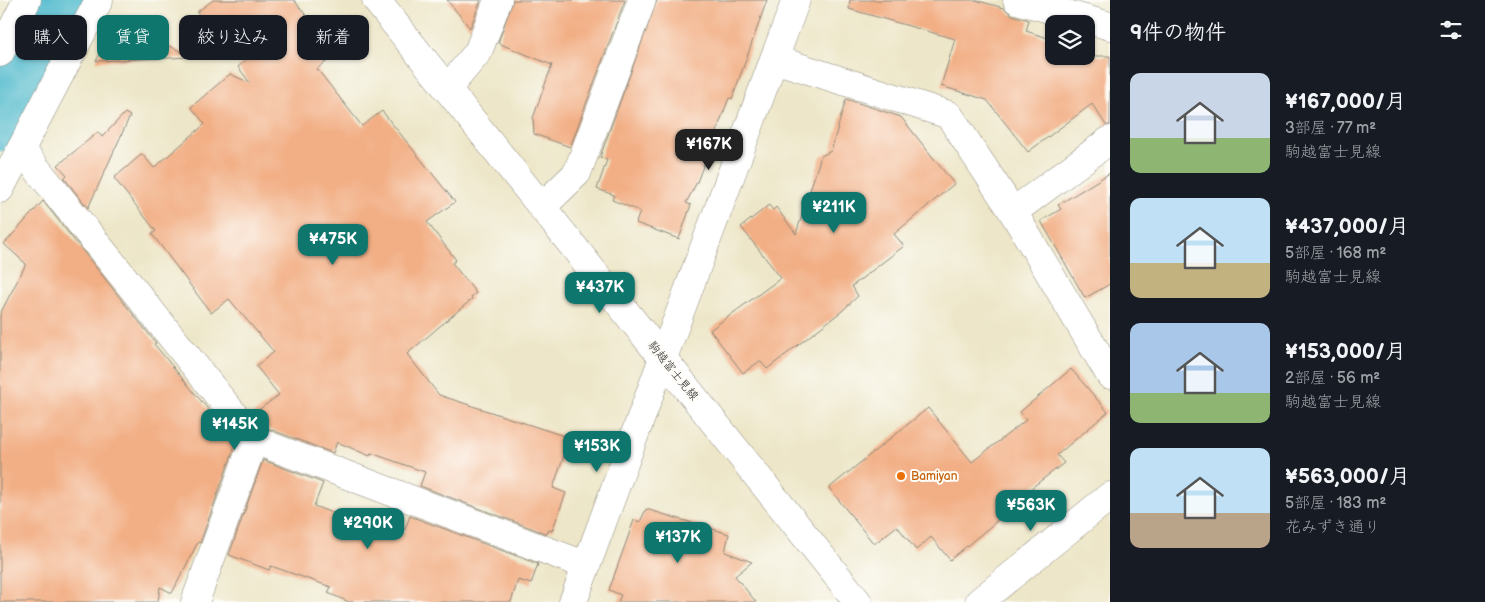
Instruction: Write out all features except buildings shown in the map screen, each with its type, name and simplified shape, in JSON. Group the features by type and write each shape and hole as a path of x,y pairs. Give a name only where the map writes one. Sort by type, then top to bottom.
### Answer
{"street":[{"path":"0,53 28,0"},
{"path":"0,189 99,0"},
{"name":"駒越富士見線","path":"376,0 858,602"},
{"path":"448,89 478,52 498,0"},
{"path":"542,207 576,172 642,0"},
{"path":"573,602 585,565 796,0"},
{"path":"1017,0 1110,26"},
{"path":"774,59 949,115 1013,212 1110,375"},
{"path":"1013,212 1110,140"},
{"path":"21,149 254,440 585,565"},
{"path":"195,602 254,440"},
{"path":"979,602 1110,496"}],"waterway":[{"path":"0,116 59,0"}],"place":[{"name":"Bamiyan","path":"901,476"}]}
